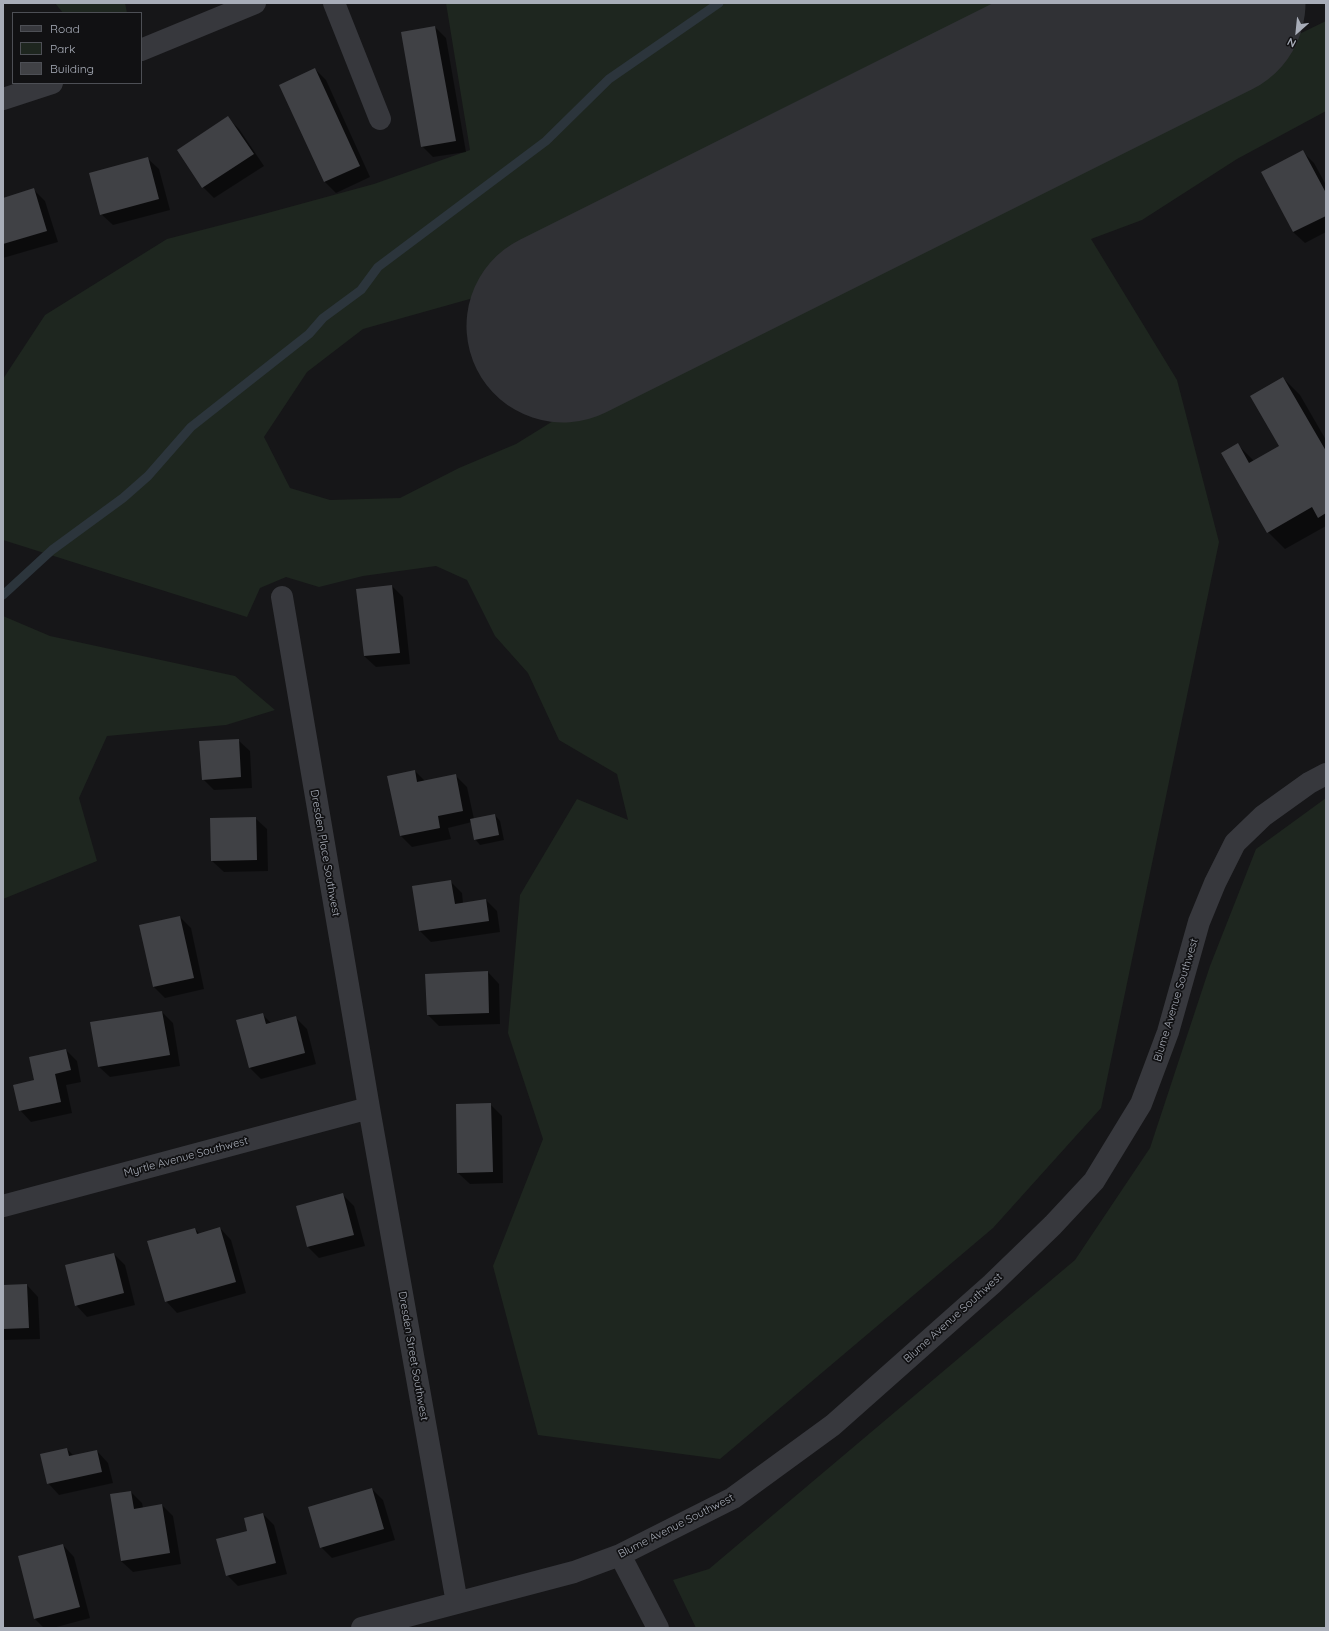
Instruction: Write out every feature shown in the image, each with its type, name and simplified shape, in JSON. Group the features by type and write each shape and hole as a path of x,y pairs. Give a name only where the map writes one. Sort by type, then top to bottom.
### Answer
{"street":[{"path":"142,50 255,3"},
{"path":"334,3 380,119"},
{"path":"3,99 49,84"},
{"name":"Dresden Place Southwest","path":"282,597 369,1108"},
{"name":"Blume Avenue Southwest","path":"362,1628 574,1572 620,1555 733,1498 833,1425 992,1284 1053,1225 1089,1186 1142,1104 1168,1032 1199,922 1215,883 1235,843 1263,816 1309,783 1326,774"},
{"name":"Myrtle Avenue Southwest","path":"3,1206 369,1108"},
{"name":"Dresden Street Southwest","path":"369,1108 457,1603"},
{"path":"620,1555 658,1628"}],"green space":[{"path":"55,3 125,3 127,12 62,12"},
{"path":"446,3 1071,3 654,212 565,269 516,286 363,329 307,372 264,437 290,488 330,500 400,498 459,468 516,444 558,418 602,376 664,342 1326,21 1326,111 1237,159 1142,220 1091,239 1177,380 1219,542 1101,1108 993,1228 720,1459 538,1435 493,1266 543,1139 508,1033 520,895 577,799 628,820 617,774 559,740 528,673 495,636 467,580 436,566 363,576 319,587 286,577 260,588 247,617 3,540 3,379 45,315 167,239 374,184 470,150"},
{"path":"3,616 50,636 235,676 275,710 226,725 107,736 79,798 97,861 3,899"},
{"path":"1326,798 1326,1628 696,1628 673,1580 709,1569 1075,1260 1150,1148 1210,966 1256,849"}],"building":[{"path":"435,26 456,141 421,147 401,32"},
{"path":"315,68 360,166 324,182 279,85"},
{"path":"228,116 254,154 202,188 177,150"},
{"path":"1303,150 1326,193 1326,216 1293,232 1261,172"},
{"path":"148,157 159,199 100,215 89,173"},
{"path":"34,188 47,231 3,244 3,198"},
{"path":"1283,377 1326,451 1326,513 1318,518 1312,507 1267,533 1221,453 1238,443 1249,463 1279,446 1250,396"},
{"path":"392,585 400,653 364,656 356,589"},
{"path":"239,739 241,777 202,780 199,741"},
{"path":"415,770 417,782 456,774 463,811 438,816 440,828 400,836 387,776"},
{"path":"495,814 499,835 474,840 470,819"},
{"path":"256,817 257,860 211,861 210,818"},
{"path":"451,880 455,904 486,899 489,921 419,931 412,886"},
{"path":"180,916 194,978 153,987 139,925"},
{"path":"488,971 489,1013 427,1015 425,974"},
{"path":"162,1011 170,1055 98,1067 90,1022"},
{"path":"263,1013 266,1024 296,1016 305,1053 249,1068 236,1020"},
{"path":"66,1049 71,1070 55,1074 61,1102 19,1111 13,1085 34,1080 29,1057"},
{"path":"491,1103 493,1172 457,1173 456,1104"},
{"path":"343,1193 354,1235 307,1247 296,1206"},
{"path":"220,1227 236,1282 165,1302 147,1241 195,1228 197,1234"},
{"path":"114,1253 124,1293 75,1306 65,1265"},
{"path":"27,1284 29,1328 3,1329 3,1285"},
{"path":"67,1448 69,1456 97,1450 102,1472 47,1484 40,1454"},
{"path":"372,1488 384,1529 320,1548 308,1507"},
{"path":"131,1491 134,1509 162,1504 170,1553 121,1561 110,1494"},
{"path":"263,1513 276,1563 226,1576 216,1539 247,1531 244,1518"},
{"path":"63,1544 80,1607 34,1619 18,1556"}],"waterway":[{"path":"3,595 52,550 123,498 148,476 191,427 309,334 323,318 361,290 378,267 546,141 609,79 719,3"}],"runway":[{"path":"563,326 1209,3"}]}
